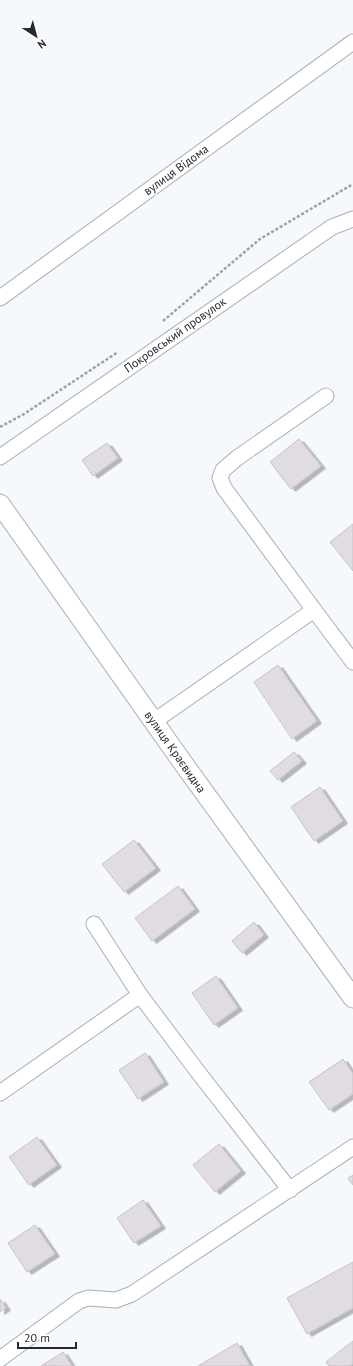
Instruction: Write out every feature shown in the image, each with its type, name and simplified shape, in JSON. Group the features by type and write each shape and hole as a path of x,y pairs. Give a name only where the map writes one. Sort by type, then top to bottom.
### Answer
{"street":[{"name":"вулиця Відома","path":"0,298 353,42"},
{"name":"Покровський провулок","path":"0,457 332,227 353,220"},
{"path":"326,396 237,458 223,470 220,478 224,488 353,662"},
{"name":"вулиця Краєвидна","path":"0,504 154,722 353,998"},
{"path":"154,722 314,610"},
{"path":"94,924 140,995 290,1190"},
{"path":"0,1093 140,995"},
{"path":"0,1359 79,1301 88,1298 116,1300 132,1294 353,1147"}],"path":[{"path":"160,324 260,239 353,184"},
{"path":"0,427 24,414 122,349"}],"building":[{"path":"299,439 321,466 291,489 270,462"},
{"path":"107,443 118,458 93,476 82,460"},
{"path":"353,524 353,571 330,542"},
{"path":"278,665 317,721 292,739 254,682"},
{"path":"294,752 302,761 278,780 270,771"},
{"path":"320,787 343,821 314,841 291,807"},
{"path":"134,840 156,868 124,892 102,864"},
{"path":"178,886 195,909 152,941 135,918"},
{"path":"254,922 264,935 242,953 232,941"},
{"path":"216,976 238,1008 214,1025 192,993"},
{"path":"145,1053 164,1082 138,1099 119,1070"},
{"path":"343,1059 353,1074 353,1094 329,1110 309,1082"},
{"path":"37,1137 57,1165 29,1185 9,1157"},
{"path":"219,1144 241,1171 215,1192 193,1165"},
{"path":"353,1175 353,1185 348,1178"},
{"path":"143,1200 161,1226 134,1243 117,1218"},
{"path":"35,1225 55,1254 27,1272 8,1243"},
{"path":"353,1262 353,1308 307,1334 287,1298"},
{"path":"0,1299 6,1308 0,1312"},
{"path":"353,1341 353,1364 350,1366 329,1366 326,1362"},
{"path":"237,1343 250,1366 198,1366"},
{"path":"63,1352 72,1366 41,1366"}]}
